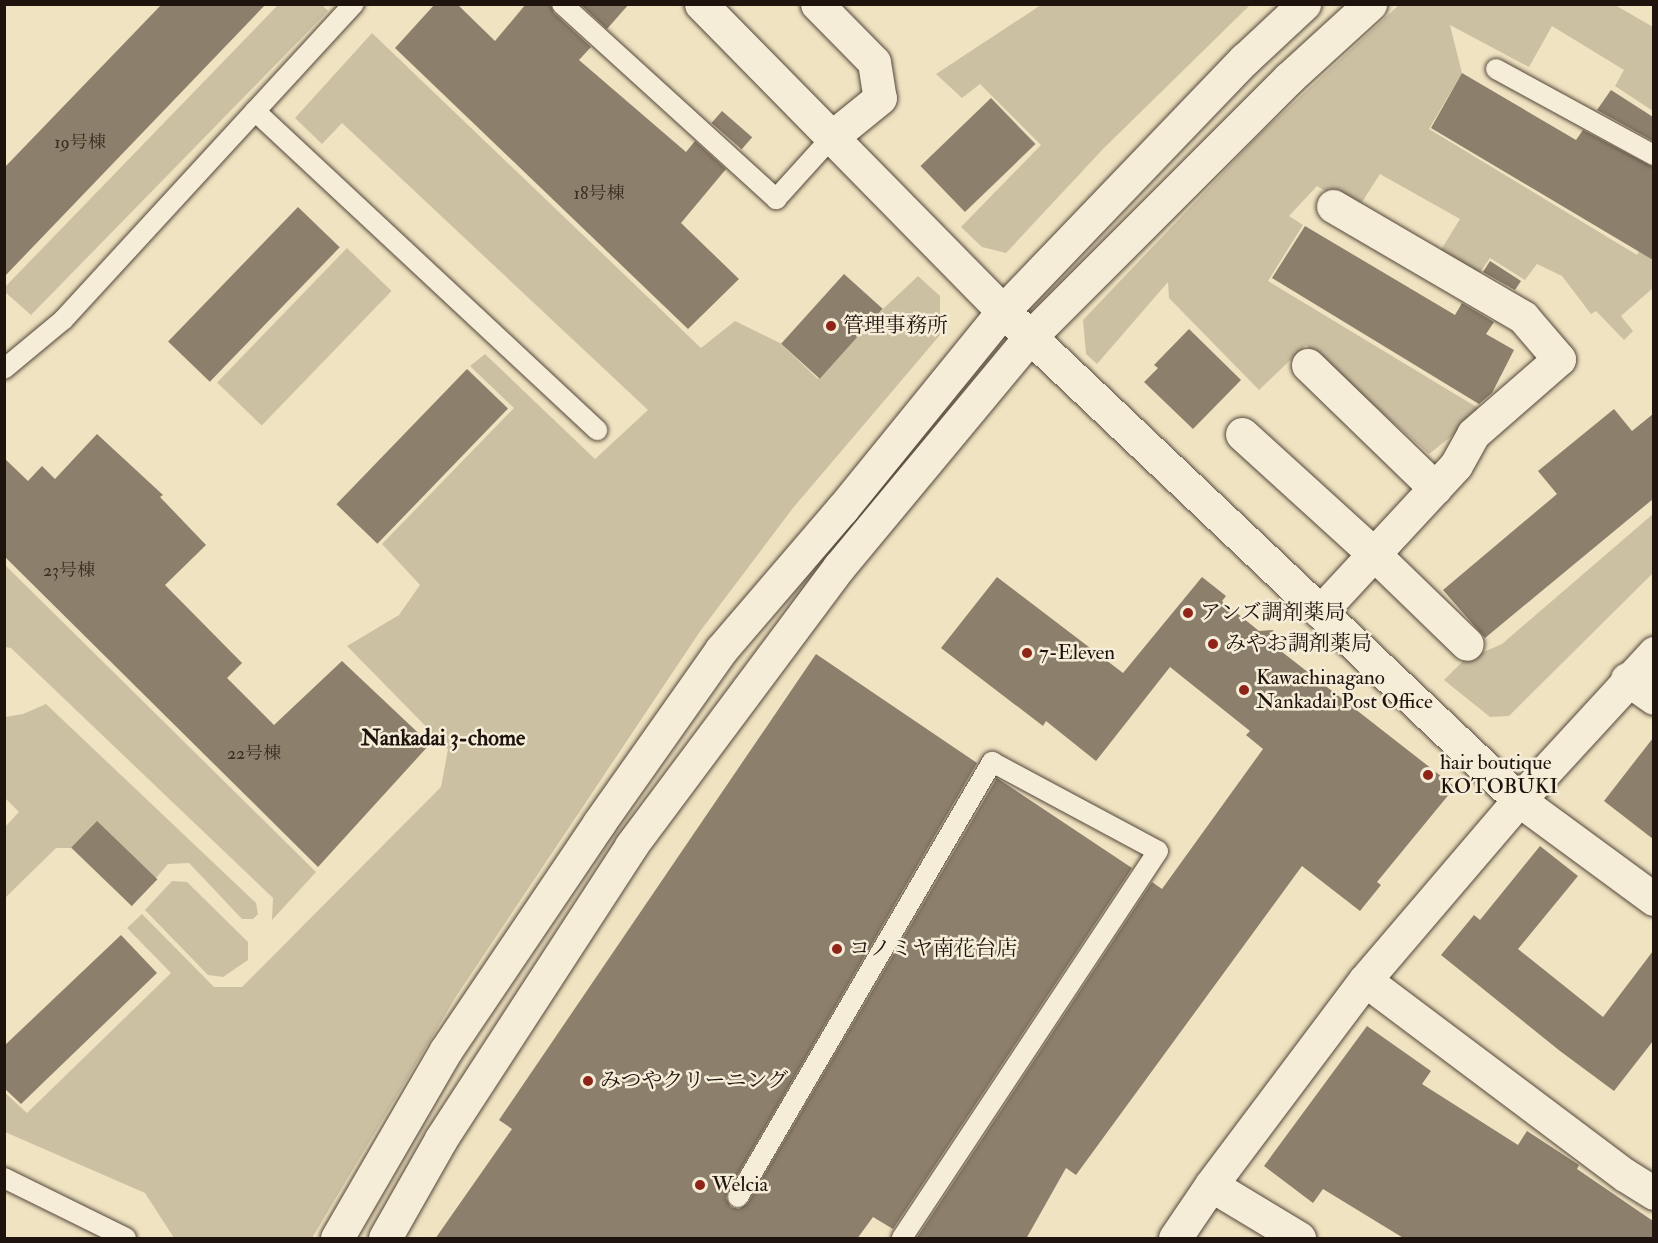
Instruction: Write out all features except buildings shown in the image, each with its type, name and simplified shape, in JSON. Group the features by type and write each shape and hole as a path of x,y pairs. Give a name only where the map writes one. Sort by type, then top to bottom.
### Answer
{"street":[{"path":"701,4 833,136 1002,311 1519,800 1653,899"},
{"path":"817,4 874,62 880,99 833,136"},
{"path":"337,1239 447,1050 599,823 721,650 842,509 1002,311 1245,59 1304,4"},
{"path":"385,1239 441,1139 631,846 839,567 1030,337 1289,78 1370,4"},
{"path":"1320,612 1456,465 1473,434 1559,359 1523,317 1333,206"},
{"path":"1308,365 1435,488"},
{"path":"1242,434 1374,554 1467,644"},
{"path":"1175,1239 1211,1185 1365,980 1519,800 1653,653"},
{"path":"1628,679 1653,698"},
{"path":"1365,980 1625,1175 1653,1193"},
{"path":"1211,1185 1299,1239"}],"lane":[{"path":"4,369 63,320 354,4"},
{"path":"562,4 776,199 833,136"},
{"path":"1496,69 1653,155"},
{"path":"255,111 597,430"},
{"path":"738,1197 992,762 1158,851 902,1239"},
{"path":"4,1178 126,1239"}],"shaded area":[{"path":"278,5 322,5 328,11 31,315 5,292 5,287"},
{"path":"1041,5 1250,5 1103,149 1006,253 982,247 961,227 1041,145 980,84 962,98 936,74"},
{"path":"1399,5 1615,5 1653,27 1653,111 1615,86 1624,70 1552,26 1529,67 1450,25 1462,73 1429,129 1637,255 1653,226 1653,288 1621,316 1633,331 1624,340 1596,311 1591,314 1562,276 1537,264 1525,280 1490,258 1474,281 1436,258 1460,219 1380,174 1357,210 1317,186 1289,216 1303,225 1268,281 1483,411 1429,454 1306,345 1259,390 1169,298 1168,282 1097,364 1086,354 1083,320 1258,136"},
{"path":"372,33 701,348 735,321 780,343 818,379 883,309 918,276 940,296 940,335 793,508 701,630 457,995 312,1238 174,1238 145,1193 5,1132 4,1092 27,1113 171,973 127,928 142,914 214,987 242,987 441,787 448,749 347,646 399,615 420,585 382,544 514,408 470,366 485,354 595,459 648,410 342,123 322,144 295,118"},
{"path":"347,248 392,291 262,426 217,383"},
{"path":"1653,514 1653,573 1509,716 1490,717 1444,680 1463,661 1502,644"},
{"path":"5,565 316,872 272,920 273,898 11,648 5,647"},
{"path":"46,704 256,903 258,914 253,919 242,919 189,863 168,864 132,906 71,848 56,848 5,898 5,827 19,812 5,798 5,717 23,714"},
{"path":"172,881 187,882 248,942 248,960 223,977 208,975 145,910"}],"place":[{"name":"管理事務所","path":"831,326"},
{"name":"アンズ調剤薬局","path":"1188,613"},
{"name":"みやお調剤薬局","path":"1213,644"},
{"name":"7-Eleven","path":"1027,653"},
{"name":"Kawachinagano Nankadai Post Office","path":"1244,690"},
{"name":"hair boutique KOTOBUKI","path":"1428,775"},
{"name":"コノミヤ南花台店","path":"837,949"},
{"name":"みつやクリーニング","path":"588,1081"},
{"name":"Welcia","path":"700,1185"}],"district":[{"name":"Nankadai 3-chome","path":"443,739"}]}
